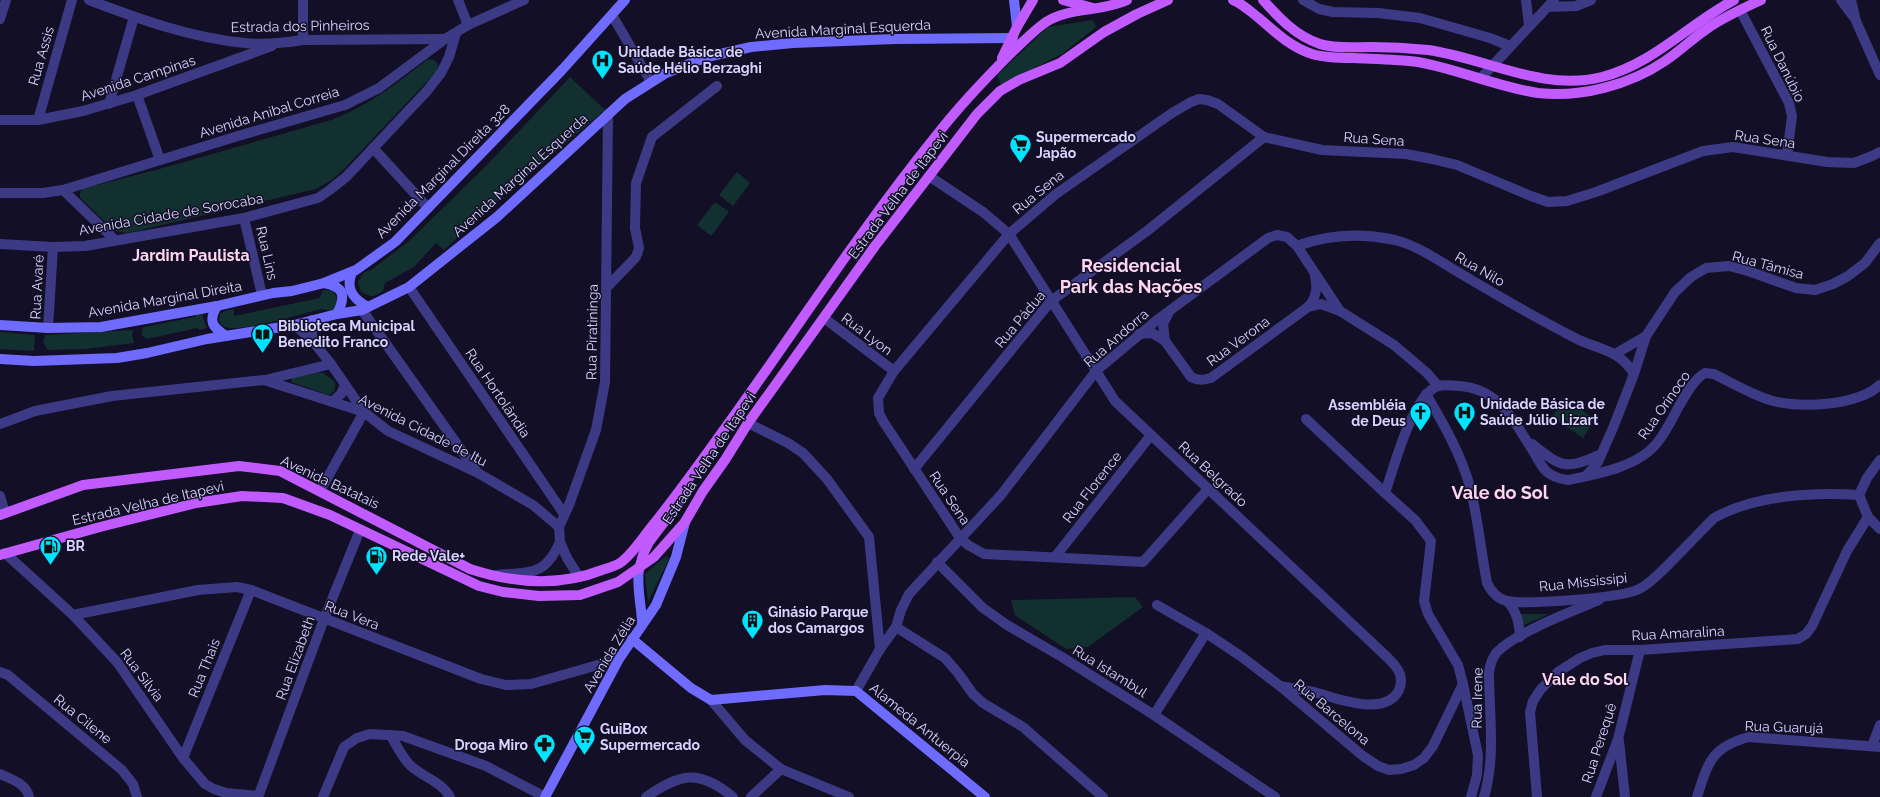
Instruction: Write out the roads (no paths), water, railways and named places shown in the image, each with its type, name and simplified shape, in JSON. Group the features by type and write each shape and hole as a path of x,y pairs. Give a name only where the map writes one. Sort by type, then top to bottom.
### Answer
{"main road":[{"path":"612,15 625,0"},
{"path":"1014,0 1017,27"},
{"path":"999,65 1017,27 1033,0"},
{"path":"1064,0 1097,10"},
{"name":"Estrada Velha de Itapevi","path":"633,550 691,476 763,376 809,307 905,174 962,103 999,65 1048,21 1067,14 1097,10 1126,0"},
{"name":"Estrada Velha de Itapevi","path":"3,554 100,527 196,503 242,496 283,498 330,515 479,586 503,592 539,596 580,595 618,582 639,569 654,557 685,522 702,491 725,460 748,424 876,246 977,114 1000,91 1019,80 1060,64 1104,32 1137,14 1168,0"},
{"path":"1233,0 1250,10 1279,36 1296,48 1313,54 1333,58 1382,59 1418,62 1538,93 1560,94 1607,87 1629,80 1664,62 1709,27 1761,0"},
{"path":"1263,0 1288,26 1320,44 1341,48 1373,47 1428,50 1540,79 1581,81 1602,77 1624,69 1660,50 1734,0"},
{"name":"Avenida Marginal Direita 328","path":"262,295 324,283 352,272 378,256 395,242 562,70 612,15"},
{"name":"Avenida Marginal Esquerda","path":"0,359 34,361 117,358 226,336 294,325 365,308 409,287 497,217 625,99 651,82 681,66 707,57 751,47 862,40 1013,38"},
{"path":"352,272 349,279 349,288 352,295 365,308"},
{"path":"324,283 339,289 344,296 343,302 337,314"},
{"name":"Avenida Marginal Direita","path":"0,325 48,328 101,327 217,306 262,295"},
{"path":"217,306 212,314 214,326 226,336"},
{"name":"Avenida Batatais","path":"2,514 83,485 239,466 280,471 470,569 490,575 519,580 553,582 579,577 620,563 633,550"},
{"path":"642,625 642,610 637,580 644,552 649,542 688,491 691,484 691,476"},
{"name":"Avenida Zélia","path":"545,797 618,659 656,605 676,557 685,522"},
{"path":"632,639 691,688 711,700"},
{"name":"Alameda Antuerpia","path":"711,700 825,690 856,692 985,797"}],"street":[{"path":"0,19 6,0"},
{"name":"Rua Assis","path":"38,120 72,0"},
{"name":"Estrada dos Pinheiros","path":"89,0 134,17 217,40 246,43 280,43 302,40 445,39"},
{"path":"302,40 303,0"},
{"path":"458,0 468,25"},
{"name":"Avenida Anibal Correia","path":"0,193 43,193 63,190 345,105 379,88 445,39 468,25 524,0"},
{"path":"1303,0 1319,8 1333,12 1378,13 1420,18 1490,38 1510,46"},
{"path":"1526,0 1528,26"},
{"path":"1480,78 1551,3 1576,6 1591,0"},
{"path":"1841,0 1856,21"},
{"path":"1850,0 1856,21 1880,75"},
{"name":"Rua Danúbio","path":"1740,10 1789,102 1792,116 1787,156"},
{"path":"612,15 651,82"},
{"path":"110,104 134,17"},
{"name":"Avenida Cidade de Sorocaba","path":"0,244 53,247 85,246 244,218 318,198 331,190 346,177 427,91 441,73 449,57 456,33"},
{"name":"Avenida Campinas","path":"0,120 38,120 110,104 280,43"},
{"path":"607,287 636,257 638,248 635,228 636,183 652,137 717,86"},
{"path":"137,95 160,160"},
{"name":"Rua Sena","path":"1208,489 1143,562 984,554 968,545 960,538 883,421 879,412 878,398 894,371 1009,234 1056,194 1172,112 1190,102 1199,99 1218,104 1264,137 1322,150 1406,154 1432,159 1458,165 1548,202 1567,201 1596,192 1703,151 1732,147 1827,162 1854,163 1880,152"},
{"name":"Rua Piratininga","path":"579,577 567,558 560,542 559,527 596,430 606,382 608,114"},
{"name":"Rua Pádua","path":"914,469 1051,301 1147,231 1264,137"},
{"path":"373,148 428,208"},
{"name":"Rua Belgrado","path":"930,176 983,212 1009,234 1115,401 1388,658 1399,669 1402,681 1399,691 1392,699 1383,703 1373,704 1360,704 1280,686"},
{"path":"63,190 115,240"},
{"name":"Rua Lins","path":"244,218 262,295"},
{"name":"Rua Andorra","path":"856,692 880,649 896,627 900,610 909,594 937,562 1001,495 1096,371 1139,334 1268,238 1277,235 1287,237 1297,246 1340,310 1394,344 1427,373 1438,386"},
{"name":"Rua Nilo","path":"1297,246 1318,238 1345,236 1367,236 1397,241 1423,252 1578,340 1615,354 1629,365 1634,374"},
{"name":"Rua Tâmisa","path":"1586,476 1598,462 1602,454 1634,374 1646,336 1675,292 1690,277 1706,268 1729,266 1796,288 1815,290 1848,276 1865,263 1880,243"},
{"name":"Rua Avaré","path":"48,328 53,247"},
{"path":"1308,308 1315,298 1317,287 1314,271"},
{"name":"Rua Hortolândia","path":"409,287 564,514"},
{"name":"Rua Verona","path":"1165,340 1191,376 1197,380 1203,380 1211,378 1308,308 1321,304 1340,310"},
{"path":"365,308 478,473"},
{"path":"1165,340 1163,324 1170,311"},
{"name":"Rua Lyon","path":"824,318 894,371"},
{"path":"312,320 312,340"},
{"path":"294,325 312,340 331,364 364,412 320,491"},
{"path":"1139,334 1152,333 1165,340"},
{"path":"1615,354 1646,336"},
{"name":"Avenida Cidade de Itu","path":"0,424 36,411 112,396 264,380 331,364"},
{"name":"Rua Orinoco","path":"1438,386 1447,385 1476,388 1498,401 1509,413 1546,471 1560,479 1568,480 1632,463 1645,455 1657,443 1687,392 1705,373 1714,374 1773,401 1811,404 1852,400 1874,391 1880,385"},
{"name":"Avenida Cidade de Itu","path":"264,380 364,412 388,431 478,473 533,505 559,527"},
{"path":"332,402 341,394 345,384"},
{"path":"1385,493 1411,417 1426,394 1438,386"},
{"path":"1426,394 1458,453 1467,478 1487,583 1491,590 1499,598 1507,601 1516,612 1519,622 1520,637"},
{"path":"1306,419 1415,520 1431,541 1424,601 1428,614 1458,665 1463,684 1478,755 1477,775 1471,797"},
{"path":"748,424 788,443 803,453 827,478 869,538 880,649"},
{"name":"Rua Florence","path":"1055,557 1150,435"},
{"path":"1525,439 1551,458 1564,465 1575,465 1602,454 1611,463 1619,466"},
{"path":"1880,460 1867,478 1859,495 1868,517 1880,529"},
{"name":"Rua Mississipi","path":"1507,601 1541,602 1607,596 1639,589 1653,579 1714,518 1727,511 1742,506 1790,497 1828,493 1859,495"},
{"path":"0,496 2,514"},
{"name":"Rua Amaralina","path":"1537,797 1530,712 1533,701 1541,689 1558,672 1580,658 1605,650 1640,650 1798,639 1806,634 1812,626 1847,551 1868,517"},
{"name":"Rua Elizabeth","path":"258,797 324,619 360,530"},
{"path":"490,575 534,571 545,566 554,556 560,542"},
{"name":"Rua Silvia","path":"3,554 73,615 126,673 183,758 197,776 214,790 258,797"},
{"name":"Rua Istambul","path":"937,562 983,608 1007,625 1062,657 1154,715 1275,797"},
{"name":"Rua Vera","path":"73,615 198,590 237,586 251,590 482,679 506,685 530,684 618,659"},
{"name":"Rua Thais","path":"183,758 251,590"},
{"name":"Rua Irene","path":"1484,797 1489,782 1490,753 1488,672 1491,662 1497,653 1520,637 1607,596"},
{"name":"Rua Barcelona","path":"1157,605 1206,633 1280,686 1363,756 1378,766 1389,770 1401,769 1414,765 1424,758 1433,746 1463,684"},
{"path":"896,627 944,658 983,703 1023,727 1103,797"},
{"path":"1154,715 1206,633"},
{"name":"Rua Perequê","path":"1596,797 1618,739 1640,650"},
{"name":"Rua Cilene","path":"0,672 8,675 122,770 133,784 137,797"},
{"path":"711,700 745,740 781,769 849,797"},
{"path":"1876,746 1880,725"},
{"path":"323,797 344,747 357,738 370,734 403,736 486,766 545,797"},
{"path":"390,735 405,760 412,768 445,788 450,797"},
{"name":"Rua Guarujá","path":"1697,797 1713,757 1722,747 1734,741 1749,737 1876,746"},
{"path":"1618,739 1624,797"},
{"path":"1478,755 1490,753"},
{"path":"751,797 781,769"},
{"path":"0,774 23,786 28,790 29,797"},
{"path":"646,797 674,781 689,777 704,778 718,785 733,797"}],"place":[{"name":"Unidade Básica de Saúde Hélio Berzaghi","path":"602,80"},
{"name":"Supermercado Japão","path":"1020,164"},
{"name":"Biblioteca Municipal Benedito Franco","path":"263,354"},
{"name":"Assembléia de Deus","path":"1421,432"},
{"name":"Unidade Básica de Saúde Júlio Lizart","path":"1464,432"},
{"name":"BR","path":"51,566"},
{"name":"Rede Vale+","path":"376,576"},
{"name":"Ginásio Parque dos Camargos","path":"753,640"},
{"name":"GuiBox Supermercado","path":"585,756"},
{"name":"Droga Miro","path":"544,764"}],"district":[{"name":"Jardim Paulista","path":"191,255"},
{"name":"Residencial Park das Nações","path":"1131,276"},
{"name":"Vale do Sol","path":"1500,493"},
{"name":"Vale do Sol","path":"1585,679"}]}
